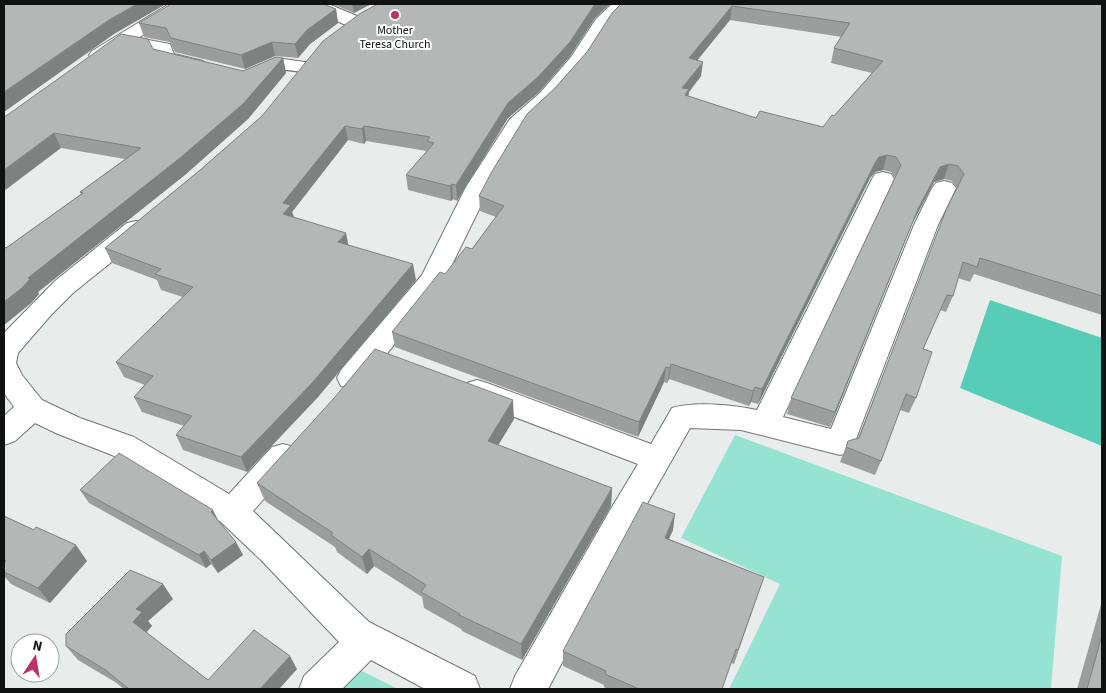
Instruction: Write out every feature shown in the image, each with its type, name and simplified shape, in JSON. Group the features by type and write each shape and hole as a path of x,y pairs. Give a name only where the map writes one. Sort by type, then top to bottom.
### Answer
{"street":[{"path":"85,64 182,4"},
{"path":"290,84 319,52 363,17 314,4"},
{"path":"335,398 433,279 478,187 518,124 547,98 578,61 603,23 622,4"},
{"path":"122,40 162,48 164,58 247,78 276,64 319,52"},
{"path":"765,424 883,179"},
{"path":"528,689 620,522 682,416 741,418 840,443 926,224 944,188"},
{"path":"151,217 42,308 4,357 10,381 32,408 70,426 123,446 232,512 274,551 356,634 462,689"},
{"path":"373,352 400,362"},
{"path":"456,383 658,459"},
{"path":"4,433 32,408"},
{"path":"232,512 297,441"},
{"path":"317,689 366,640"}],"shaded area":[{"path":"990,300 1102,338 1102,446 960,388"},
{"path":"735,435 1062,556 1051,689 729,689 780,584 681,538"},
{"path":"358,669 398,689 339,689"}],"building":[{"path":"4,4 137,4 109,20 4,92"},
{"path":"171,4 323,4 336,9 307,30 295,44 272,42 241,55 171,38 166,28 139,23"},
{"path":"378,4 595,4 570,42 538,77 508,103 456,185 452,184 450,186 406,175 434,143 427,141 430,137 364,126 362,129 345,126 283,203 291,205 283,214 346,233 338,242 413,264 313,382 241,457 176,435 192,416 134,397 153,376 116,362 193,287 155,274 161,269 105,248 199,171 262,116 323,41 361,13"},
{"path":"621,4 1102,4 1102,296 980,258 977,267 963,262 953,296 947,295 923,349 932,352 916,398 906,394 881,461 846,447 848,441 859,438 946,210 964,174 958,166 949,164 940,167 918,209 835,412 791,398 901,165 896,157 887,155 879,157 875,163 762,389 755,387 753,391 671,364 670,368 666,367 639,422 392,332 440,272 445,274 466,247 472,249 504,206 479,196 491,173 527,114 555,88 587,52 612,13","holes":["732,6 850,23 834,48 883,61 823,127 760,111 756,118 685,95 689,89 682,88 703,62 689,58"]},
{"path":"121,34 148,39 153,49 243,71 276,57 283,58 243,104 180,158 28,278 30,279 22,288 4,302 4,247 6,248 83,193 80,192 141,148 54,133 4,170 4,116"},
{"path":"375,349 513,400 488,441 612,488 521,644 459,615 421,592 426,585 369,549 362,557 331,535 333,533 257,483 335,397"},
{"path":"119,453 213,510 211,512 236,542 211,560 204,551 199,555 80,490"},
{"path":"643,502 675,514 665,538 764,577 722,689 639,689 605,674 606,671 563,651"},
{"path":"4,516 34,530 36,527 76,545 38,588 4,572 4,563 6,561 4,560"},
{"path":"130,570 163,584 136,609 142,612 133,622 208,680 254,630 290,656 260,689 129,689 104,669 66,646 66,634"},
{"path":"1102,635 1102,689 1087,689"}],"place":[{"name":"Mother Teresa Church","path":"395,15"}]}
